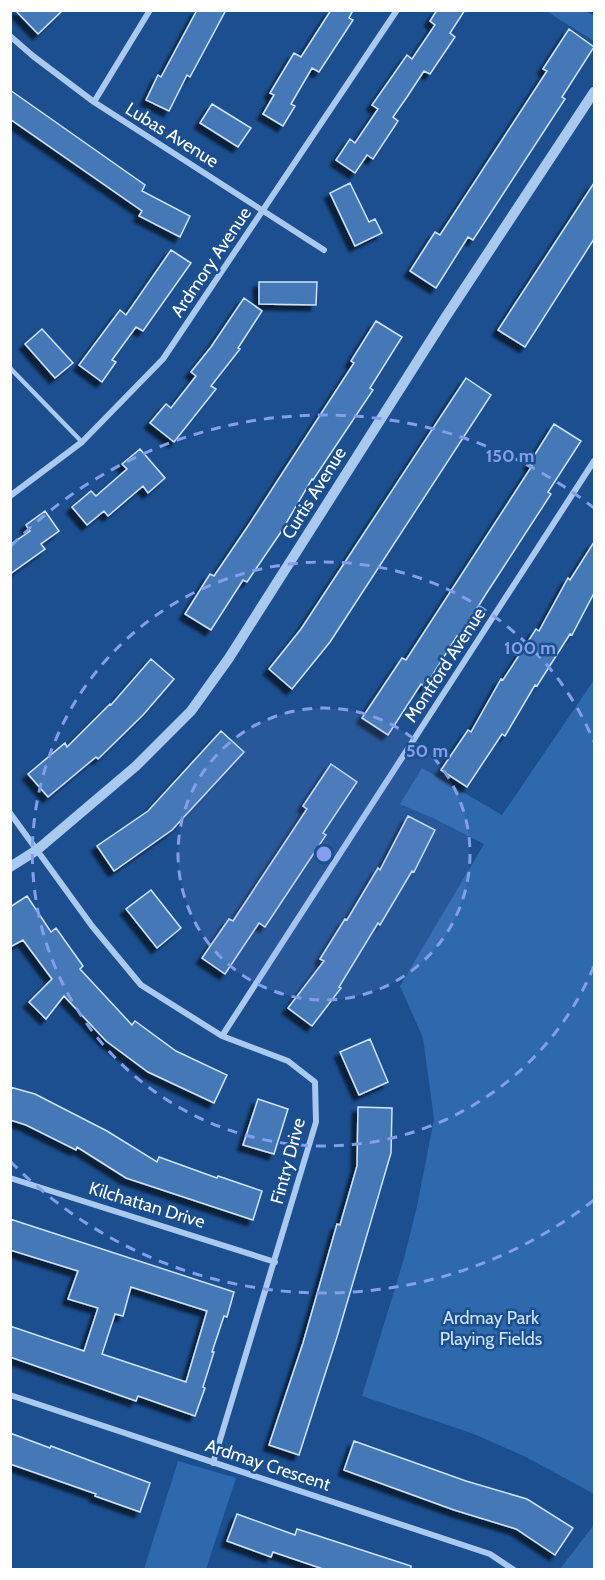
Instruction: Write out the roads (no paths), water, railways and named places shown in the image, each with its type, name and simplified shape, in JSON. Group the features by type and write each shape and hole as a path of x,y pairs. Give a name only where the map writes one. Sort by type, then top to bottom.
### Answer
{"street":[{"path":"94,102 150,10"},
{"name":"Ardmory Avenue","path":"10,496 81,442 163,359 397,10"},
{"name":"Lubas Avenue","path":"10,36 94,102 324,250"},
{"name":"Curtis Avenue","path":"10,867 37,850 136,766 191,711 229,658 445,318 594,92"},
{"name":"Montford Avenue","path":"222,1036 594,461"},
{"name":"Fintry Drive","path":"10,813 92,926 141,985 222,1036 288,1060 315,1082 316,1122 213,1463"},
{"name":"Kilchattan Drive","path":"10,1178 275,1262"},
{"name":"Ardmay Crescent","path":"10,1395 490,1554 514,1569"}],"lane":[{"path":"10,368 81,442"}],"park label":[{"name":"Ardmay Park Playing Fields","path":"491,1328"}]}
